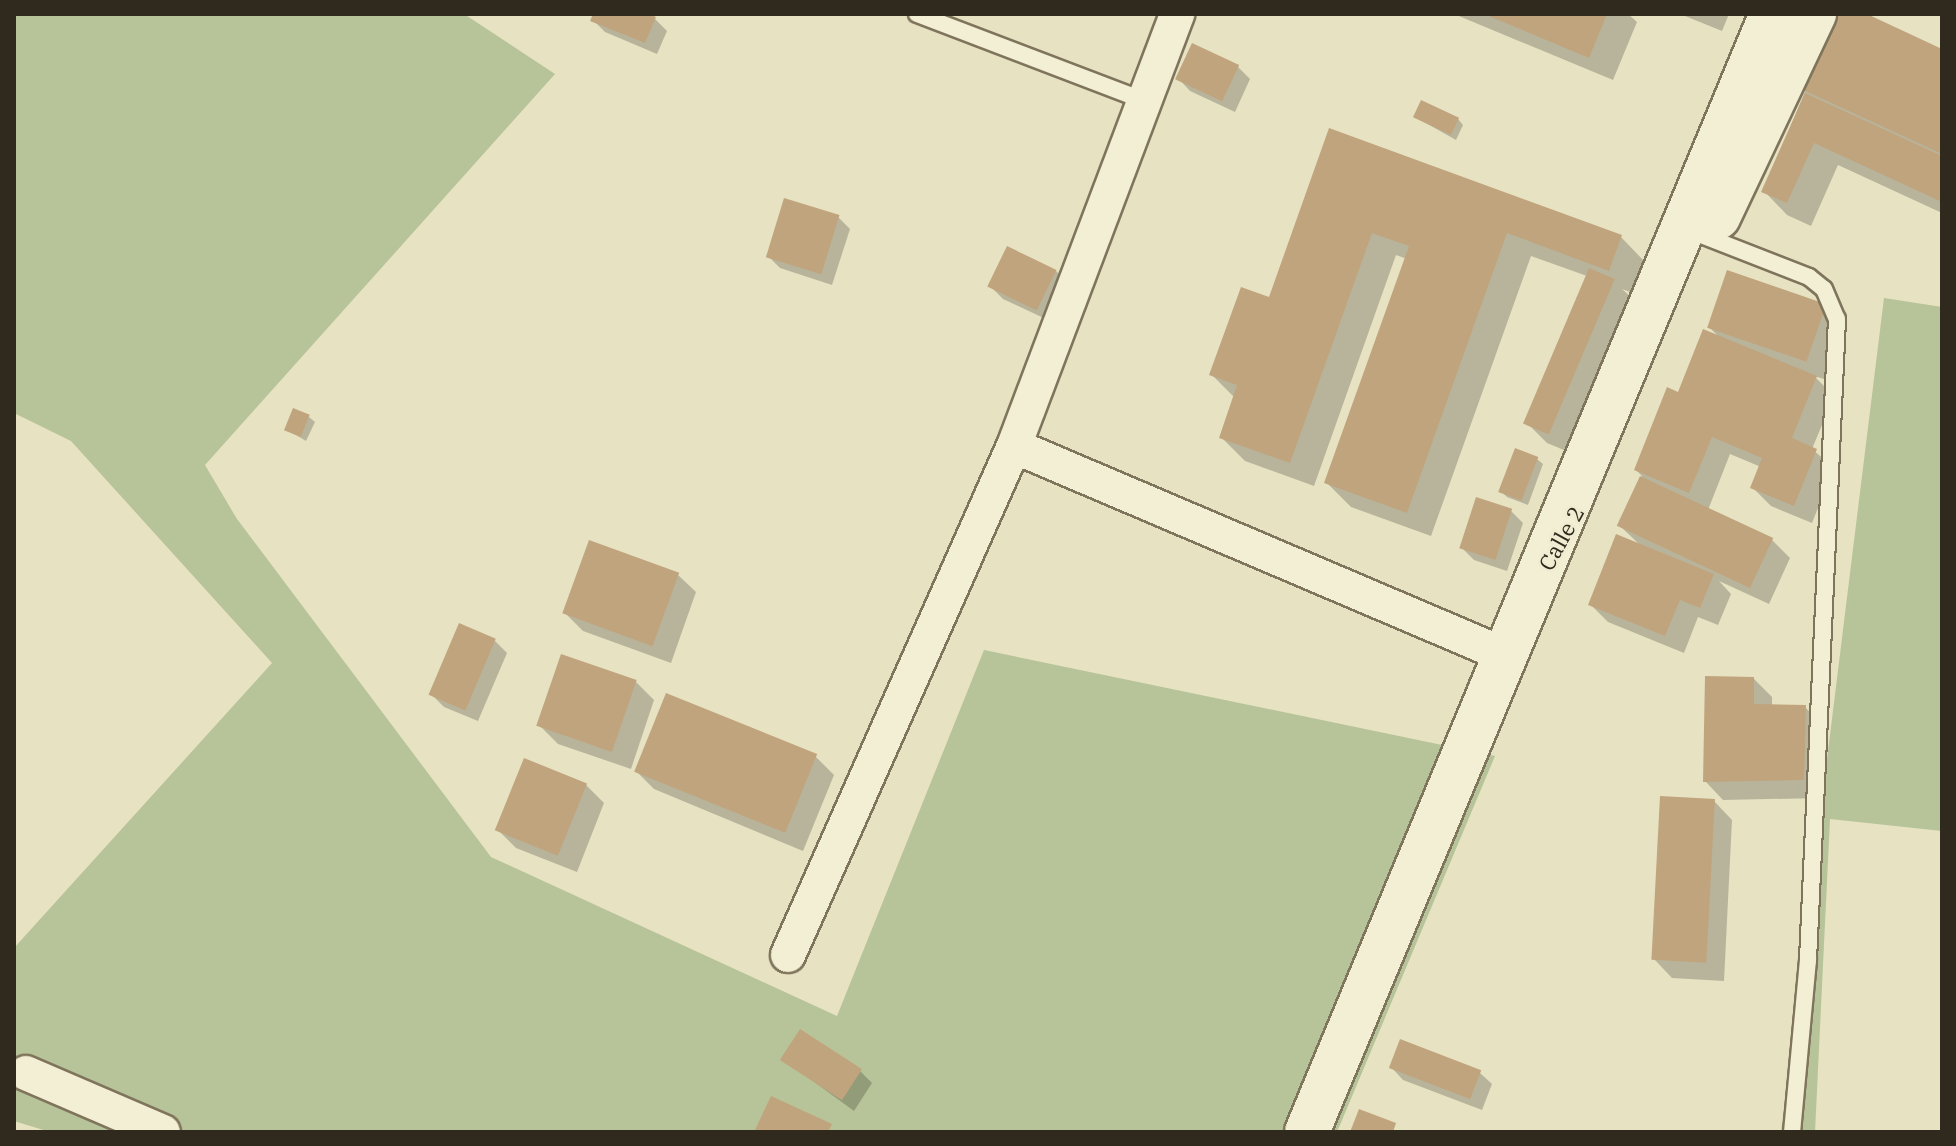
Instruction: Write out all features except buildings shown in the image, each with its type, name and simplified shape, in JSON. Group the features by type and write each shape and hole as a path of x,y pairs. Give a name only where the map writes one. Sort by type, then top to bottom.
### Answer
{"main road":[{"name":"Calle 2","path":"1695,234 1772,14"},
{"name":"Calle 2","path":"1307,1132 1533,588 1695,234 1814,14"}],"street":[{"path":"788,955 1014,446 1177,14"},
{"path":"1014,446 1505,655"},
{"path":"26,1073 163,1132"}],"lane":[{"path":"917,14 1142,100"},
{"path":"1695,234 1809,277 1824,289 1837,319 1809,946 1792,1132"}],"green space":[{"path":"14,14 464,14 555,74 205,465 237,519 491,857 837,1016 984,650 1495,756 1337,1132 50,1132 14,1121 14,948 272,663 71,441 14,413"},
{"path":"1884,298 1942,307 1942,831 1830,819 1815,1132 1781,1132"}]}
